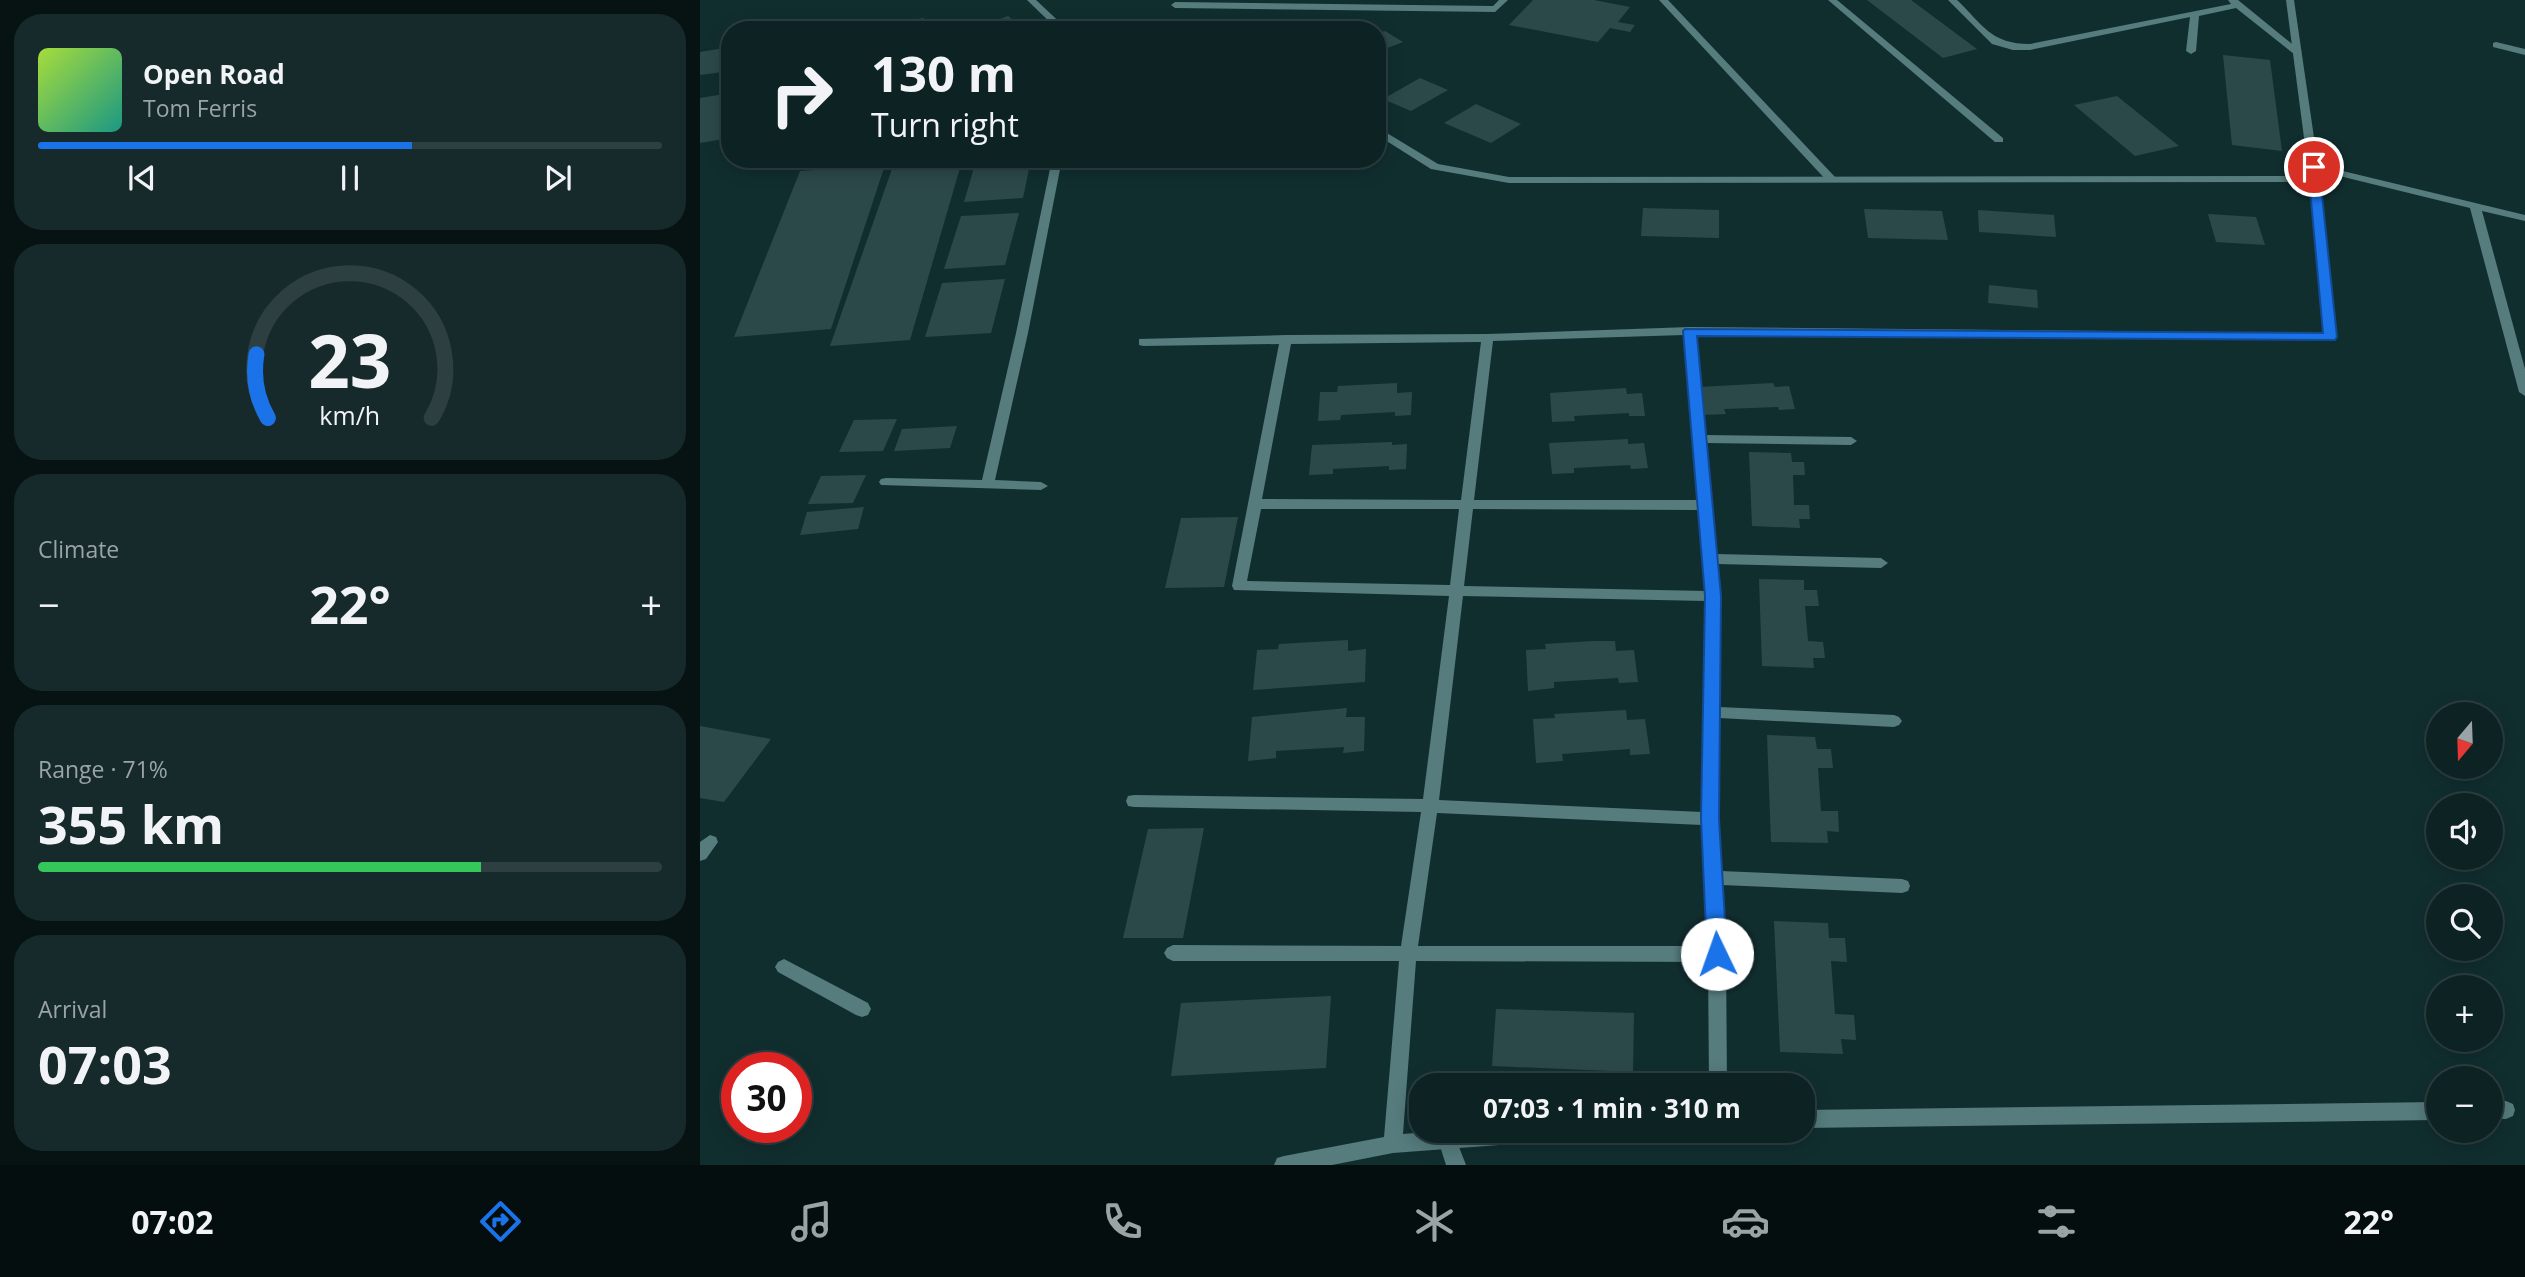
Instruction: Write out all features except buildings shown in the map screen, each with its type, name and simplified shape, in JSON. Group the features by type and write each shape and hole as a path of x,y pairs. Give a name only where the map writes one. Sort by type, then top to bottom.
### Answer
{"street":[{"path":"1031,0 1054,21"},
{"path":"1175,5 1495,9 1504,0"},
{"path":"1663,0 1831,179"},
{"path":"1832,0 1999,140"},
{"path":"1952,0 1995,42 2013,47 2030,47 2195,13 2235,2 2297,52"},
{"path":"1143,342 1487,338 1690,331 2330,337 2314,173 2290,0"},
{"path":"2191,51 2195,13"},
{"path":"2496,45 2525,52"},
{"path":"1386,136 1435,167 1509,180 2314,173 2525,218"},
{"path":"988,483 1022,333 1054,168"},
{"path":"2475,206 2525,391"},
{"path":"1690,331 1713,596 1710,819 1717,954 1718,1073"},
{"path":"1393,1144 1408,954 1430,806 1487,338"},
{"path":"1286,340 1239,586 1713,596"},
{"path":"1699,439 1851,441"},
{"path":"886,482 1041,486"},
{"path":"1255,504 1705,505"},
{"path":"1710,559 1881,563"},
{"path":"1711,712 1894,721"},
{"path":"1134,801 1430,806 1710,819"},
{"path":"1713,878 1902,886"},
{"path":"1173,953 1717,954"},
{"path":"784,967 862,1009"},
{"path":"1815,1119 2426,1111"},
{"path":"1284,1165 1409,1143"},
{"path":"1448,1143 1456,1165"}],"route":[{"path":"1717,954 1710,819 1713,596 1690,331 2330,337 2314,167"}]}
